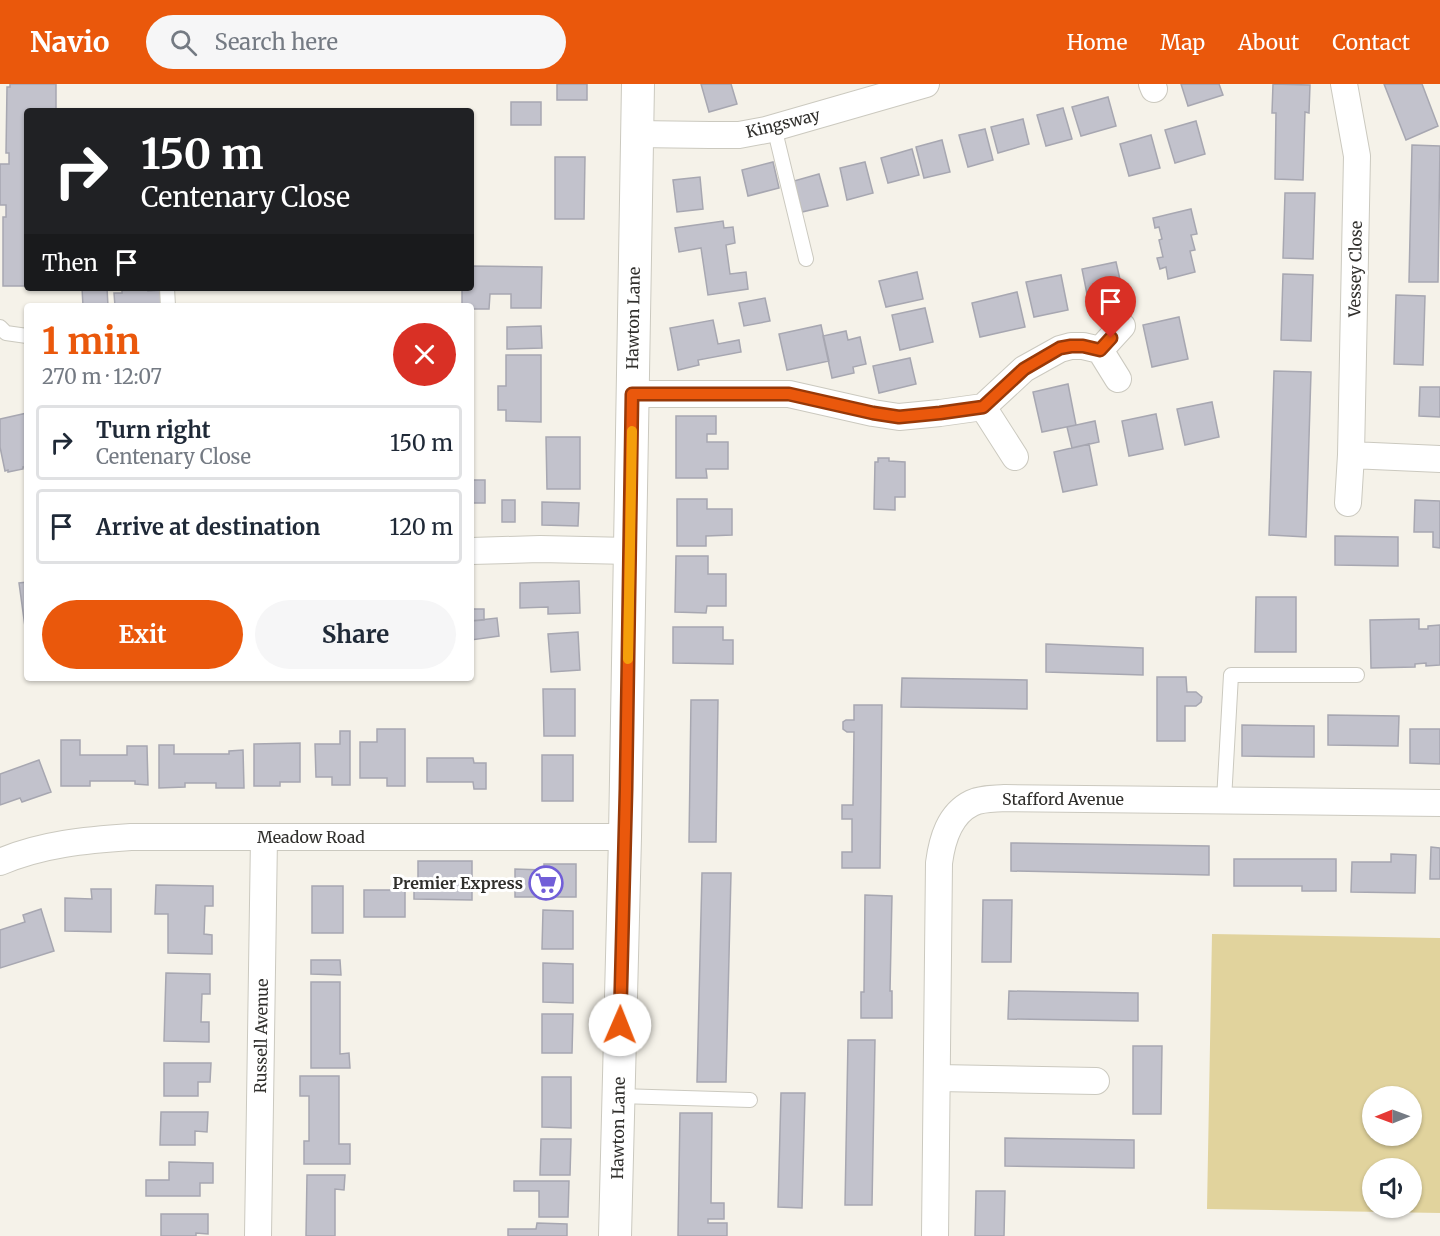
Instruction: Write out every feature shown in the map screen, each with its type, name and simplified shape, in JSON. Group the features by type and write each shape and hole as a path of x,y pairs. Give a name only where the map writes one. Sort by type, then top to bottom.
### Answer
{"street":[{"name":"Hawton Lane","path":"615,1236 625,837 638,84"},
{"name":"Kingsway","path":"636,134 739,135 926,84"},
{"name":"Vessey Close","path":"1344,84 1357,156 1348,503"},
{"path":"1100,350 1122,326"},
{"path":"632,394 789,394 899,417 940,413 983,407 1024,369 1060,348 1071,346 1100,350 1118,378"},
{"path":"983,407 1015,457"},
{"path":"1351,455 1440,459"},
{"path":"474,551 540,549 630,551"},
{"name":"Stafford Avenue","path":"935,1236 939,863 952,820 962,811 972,803 1005,798 1440,803"},
{"name":"Meadow Road","path":"0,862 48,846 85,840 132,837 625,837"},
{"name":"Russell Avenue","path":"258,1236 264,837"},
{"path":"938,1078 1096,1081"}],"lane":[{"path":"774,127 806,259"},
{"path":"0,327 6,333 24,336"},
{"path":"1224,800 1231,675 1357,675"},
{"path":"619,1096 750,1100"}],"shaded area":[{"path":"1212,934 1440,938 1440,1213 1422,1213 1422,1158 1362,1158 1362,1212 1207,1209"}],"building":[{"path":"10,84 56,84 56,108 24,108 24,286 3,286 3,217 6,217 6,205 0,205 0,164 9,164 9,153 6,153 7,87 10,87"},
{"path":"557,84 587,84 587,100 557,100"},
{"path":"701,84 731,84 737,104 709,112"},
{"path":"1181,84 1219,84 1223,95 1188,106"},
{"path":"1273,84 1310,85 1309,113 1305,112 1303,180 1275,179 1276,113 1272,113"},
{"path":"1384,84 1422,84 1438,126 1406,140"},
{"path":"1108,97 1116,126 1081,136 1072,107"},
{"path":"511,102 541,102 541,125 511,125"},
{"path":"1063,108 1072,139 1046,146 1037,115"},
{"path":"1023,119 1029,144 998,153 991,127"},
{"path":"1196,121 1205,154 1175,163 1165,130"},
{"path":"985,129 993,160 968,167 959,135"},
{"path":"1151,135 1160,168 1129,176 1120,144"},
{"path":"942,140 950,172 924,178 916,147"},
{"path":"1412,145 1440,146 1438,282 1409,282"},
{"path":"912,149 919,175 888,183 881,158"},
{"path":"555,157 585,157 584,219 555,219"},
{"path":"773,162 779,188 748,196 742,170"},
{"path":"865,162 873,193 847,200 840,168"},
{"path":"819,174 828,206 802,212 794,181"},
{"path":"700,177 703,209 677,212 673,180"},
{"path":"1285,193 1315,193 1313,259 1283,258"},
{"path":"1191,209 1197,234 1191,235 1195,250 1190,251 1195,272 1168,279 1166,267 1160,269 1157,258 1163,257 1159,240 1162,239 1159,227 1155,228 1153,218"},
{"path":"723,221 724,228 733,227 735,243 726,245 730,274 746,272 748,289 708,295 701,248 679,252 675,228"},
{"path":"1116,262 1124,297 1089,304 1082,269"},
{"path":"474,266 542,267 541,308 511,308 511,294 490,294 489,309 474,309 474,303 462,303 462,291 474,291"},
{"path":"917,272 923,299 886,307 879,281"},
{"path":"1283,274 1313,275 1311,341 1281,340"},
{"path":"1061,275 1068,310 1034,317 1026,282"},
{"path":"82,291 107,291 108,303 83,303"},
{"path":"122,291 162,291 162,303 115,303 114,293 122,293"},
{"path":"1017,292 1025,327 980,337 972,303"},
{"path":"1396,295 1425,296 1423,365 1394,364"},
{"path":"765,298 770,321 744,326 739,303"},
{"path":"925,308 933,342 900,350 892,315"},
{"path":"1179,317 1188,359 1152,367 1143,325"},
{"path":"713,320 718,344 739,340 741,352 698,360 699,365 678,370 670,328"},
{"path":"821,325 829,361 787,370 779,334"},
{"path":"541,326 542,348 507,349 507,327"},
{"path":"846,331 848,340 860,337 866,364 853,367 854,373 832,378 823,336"},
{"path":"506,355 541,355 541,422 506,421 506,410 498,410 498,386 506,386"},
{"path":"910,358 916,384 879,393 873,366"},
{"path":"1274,371 1311,372 1306,537 1269,535"},
{"path":"1068,384 1076,425 1042,432 1033,392"},
{"path":"1420,387 1440,387 1440,417 1419,416"},
{"path":"1212,402 1219,437 1185,445 1177,409"},
{"path":"24,414 23,469 5,471 0,447 0,419"},
{"path":"1156,414 1163,449 1129,456 1122,421"},
{"path":"676,416 716,416 716,434 707,434 707,442 728,442 728,469 706,469 707,478 676,478"},
{"path":"1095,421 1099,442 1072,448 1067,427"},
{"path":"546,437 580,437 580,489 547,489"},
{"path":"1089,444 1097,485 1063,492 1054,452"},
{"path":"878,458 905,462 905,497 895,497 895,510 874,509 875,462 878,462"},
{"path":"474,480 485,480 485,503 474,503"},
{"path":"677,499 707,499 707,509 732,509 732,535 706,536 706,546 677,546"},
{"path":"502,500 515,500 515,522 502,522"},
{"path":"1415,500 1440,501 1440,548 1433,547 1433,532 1414,532"},
{"path":"542,502 579,503 578,526 542,525"},
{"path":"1335,536 1398,537 1398,566 1335,565"},
{"path":"676,556 708,556 708,574 726,574 726,606 707,606 706,613 675,612"},
{"path":"579,581 580,613 548,614 548,607 520,608 520,583"},
{"path":"24,582 24,619 19,583"},
{"path":"1256,597 1296,597 1296,652 1255,652"},
{"path":"474,609 484,609 484,620 474,621"},
{"path":"497,618 499,636 474,640 474,621"},
{"path":"1419,619 1419,629 1440,625 1440,665 1426,666 1426,663 1415,664 1415,667 1371,668 1370,620"},
{"path":"673,627 723,627 723,640 733,640 733,664 673,663"},
{"path":"578,632 580,670 551,672 548,634"},
{"path":"1046,644 1143,648 1143,675 1046,672"},
{"path":"1157,677 1186,677 1187,692 1196,692 1202,697 1201,702 1196,706 1185,706 1185,741 1157,741"},
{"path":"902,678 1027,680 1027,709 901,707"},
{"path":"543,689 575,689 575,736 544,736"},
{"path":"691,700 718,700 716,842 689,842"},
{"path":"854,705 882,705 880,868 842,868 842,852 852,852 852,819 842,819 842,805 853,805 854,732 847,732 843,729 843,722 854,720"},
{"path":"1328,715 1399,716 1398,746 1328,745"},
{"path":"1242,725 1314,726 1314,757 1242,756"},
{"path":"377,729 405,729 405,786 387,786 387,778 360,778 360,742 377,742"},
{"path":"1410,729 1440,729 1440,764 1410,763"},
{"path":"340,731 350,731 350,785 332,785 332,777 316,777 315,744 340,744"},
{"path":"61,740 80,740 80,755 127,755 127,746 147,746 148,785 135,784 135,781 90,781 90,786 61,786"},
{"path":"300,743 300,782 280,782 280,786 254,786 254,744"},
{"path":"159,745 174,745 174,754 229,754 229,751 243,750 244,788 216,788 216,783 185,783 185,787 159,788"},
{"path":"542,755 573,755 573,801 542,801"},
{"path":"427,758 473,758 474,763 486,763 486,789 474,789 473,782 427,782"},
{"path":"39,760 51,792 22,802 20,798 0,805 0,774"},
{"path":"1011,843 1209,846 1209,875 1011,871"},
{"path":"1431,847 1440,848 1440,879 1430,879"},
{"path":"1391,854 1416,855 1415,893 1351,892 1352,862 1391,862"},
{"path":"1234,859 1336,859 1336,891 1302,891 1302,886 1234,886"},
{"path":"418,861 472,861 472,900 414,899 414,884 418,884"},
{"name":"Premier Express","path":"544,864 576,864 576,897 515,897 515,869 544,870"},
{"path":"702,873 731,873 726,1082 697,1082"},
{"path":"156,885 213,886 213,906 205,906 204,934 212,935 212,954 168,953 168,914 155,914"},
{"path":"312,886 343,886 343,933 312,933"},
{"path":"91,889 111,889 111,932 65,931 65,898 92,899"},
{"path":"364,890 405,890 405,917 364,917"},
{"path":"865,895 892,896 890,991 892,991 892,1018 861,1018 861,992 864,992"},
{"path":"983,900 1012,900 1011,962 982,962"},
{"path":"41,909 54,951 0,968 0,930 25,922 23,915"},
{"path":"543,910 573,911 573,949 542,949"},
{"path":"311,960 340,960 341,975 311,974"},
{"path":"543,963 573,964 573,1003 543,1002"},
{"path":"166,973 210,974 210,994 202,994 201,1022 209,1022 209,1042 164,1041"},
{"path":"311,982 340,982 340,1054 349,1053 350,1068 311,1068"},
{"path":"1009,991 1138,993 1138,1021 1008,1019"},
{"path":"542,1014 573,1014 572,1053 542,1053"},
{"path":"848,1040 875,1040 872,1205 845,1205"},
{"path":"1133,1046 1162,1046 1161,1114 1133,1114"},
{"path":"164,1063 211,1063 210,1082 198,1082 198,1096 164,1096"},
{"path":"300,1076 339,1076 339,1144 350,1144 350,1164 304,1164 304,1141 309,1141 309,1096 300,1096"},
{"path":"542,1077 571,1077 571,1128 542,1127"},
{"path":"781,1093 805,1093 802,1208 778,1207"},
{"path":"161,1112 208,1112 207,1132 195,1131 195,1145 160,1145"},
{"path":"680,1113 712,1113 711,1203 724,1203 724,1219 708,1219 708,1223 727,1223 727,1236 678,1236"},
{"path":"1005,1138 1134,1140 1134,1168 1005,1166"},
{"path":"541,1139 571,1139 570,1175 540,1175"},
{"path":"169,1162 213,1163 213,1183 200,1183 200,1196 146,1196 146,1180 169,1180"},
{"path":"307,1175 345,1175 344,1190 335,1189 335,1236 306,1236"},
{"path":"514,1181 569,1181 568,1217 539,1217 539,1191 514,1191"},
{"path":"976,1191 1005,1191 1004,1236 975,1236"},
{"path":"161,1214 208,1214 208,1234 161,1236"},
{"path":"537,1223 567,1224 567,1236 508,1236 508,1229 536,1229"}],"slow traffic":[{"path":"628,659 632,431"}],"place":[{"name":"Premier Express","path":"546,883"}],"route":[{"path":"620,1025 632,394 789,394 899,417 940,413 983,407 1024,369 1060,348 1083,346 1100,350 1111,338"}]}
